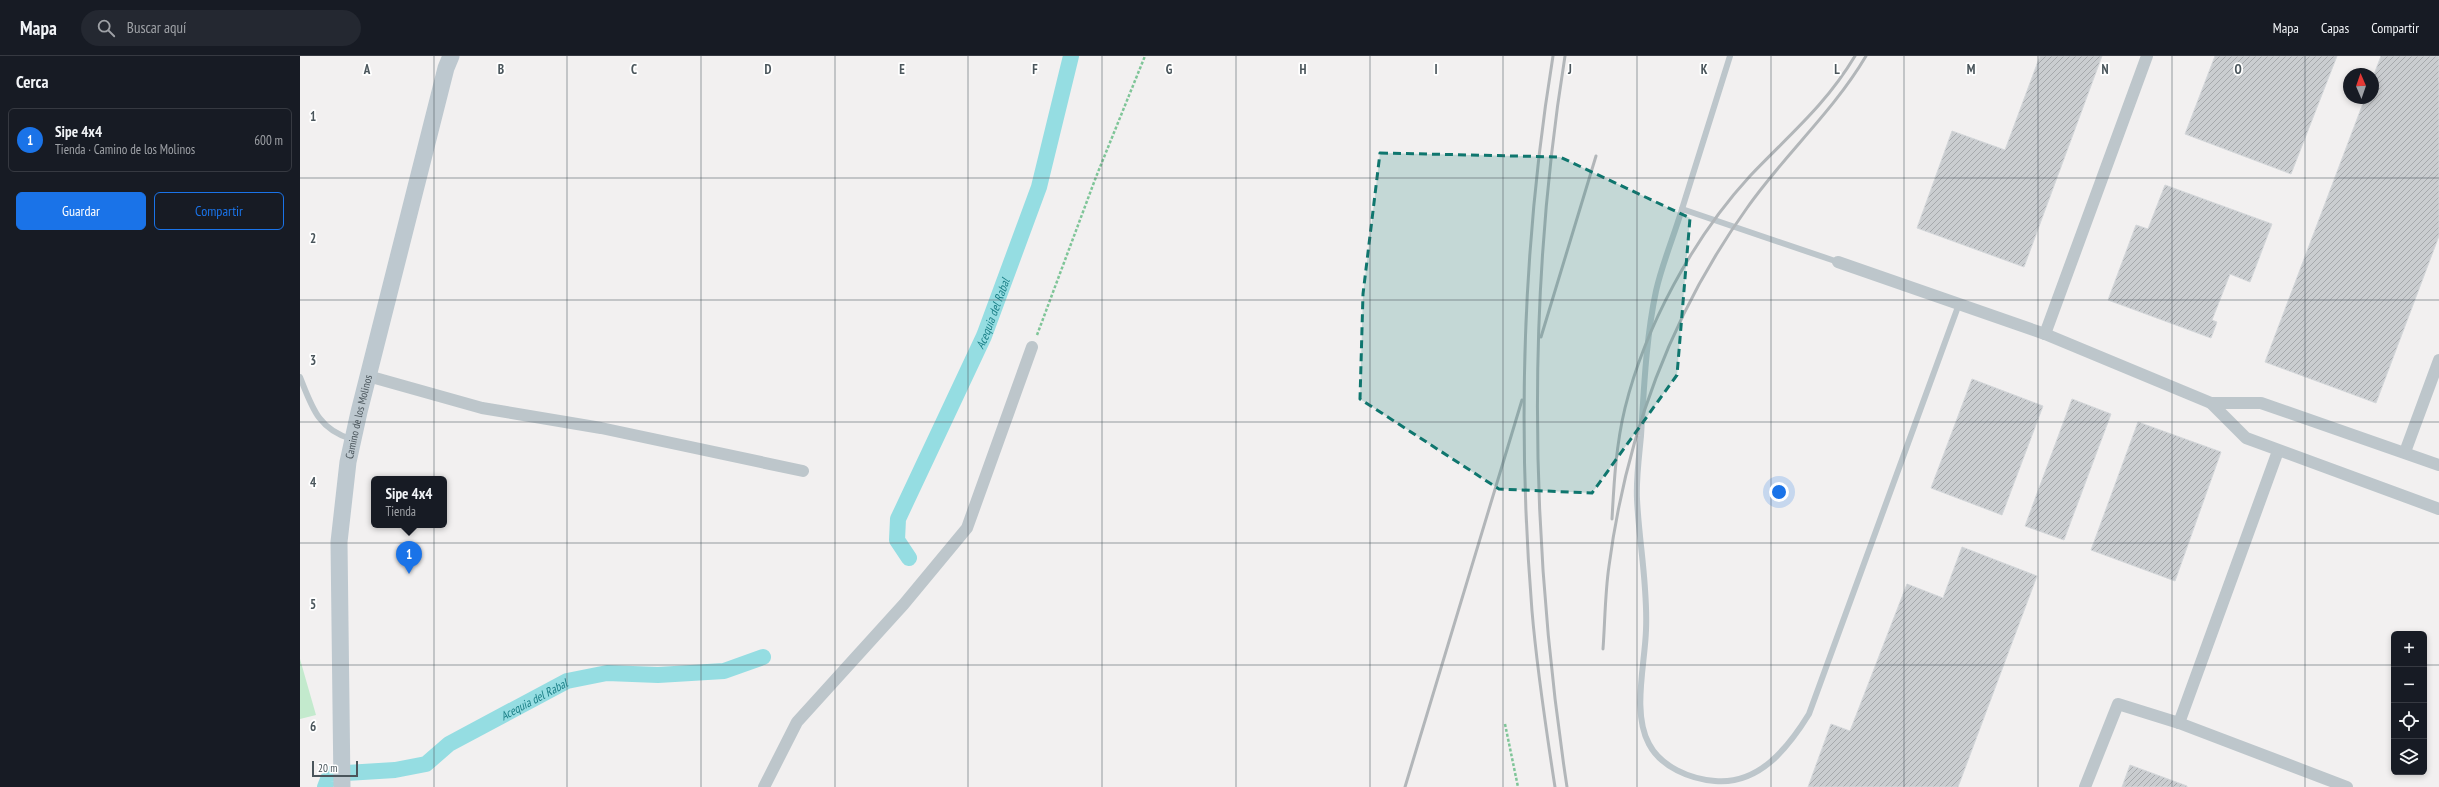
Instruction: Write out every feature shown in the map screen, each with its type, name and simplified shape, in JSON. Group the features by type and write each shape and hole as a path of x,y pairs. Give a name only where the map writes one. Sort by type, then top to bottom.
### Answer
{"street":[{"name":"Camino de los Molinos","path":"343,777 339,542 342,502 353,440 368,376 444,76 451,56"},
{"path":"2045,334 2147,56"},
{"path":"1838,262 2045,334 2212,403 2261,403 2439,465"},
{"path":"764,787 797,722 904,604 967,528 1032,347"},
{"path":"2405,452 2439,360"},
{"path":"368,376 482,408 601,428 803,471"},
{"path":"2212,403 2246,438 2439,509"},
{"path":"2179,723 2278,451"},
{"path":"2085,787 2118,704 2179,723 2347,787"}],"lane":[{"path":"1730,56 1656,291 1642,416 1637,498 1646,629 1641,700 1643,728 1649,745 1661,760 1677,770 1697,779 1736,780 1753,774 1783,751 1809,714 1959,304"},
{"path":"1682,209 1838,262"},
{"path":"300,377 311,404 323,424 337,435 353,440"}],"path":[{"path":"1032,347 1096,176 1145,56"},
{"path":"1505,724 1518,787"}],"highlighted area":[{"path":"1380,153 1560,157 1690,218 1677,375 1592,493 1499,489 1360,399 1363,294"}],"green space":[{"path":"300,659 316,715 300,719"}],"building":[{"path":"2040,56 2102,56 2024,267 1917,228 1952,131 2005,150"},
{"path":"2215,56 2337,56 2291,174 2185,134"},
{"path":"2381,56 2439,56 2439,236 2376,403 2265,362 2363,104 2379,104 2379,68 2376,68"},
{"path":"2165,185 2272,224 2250,282 2230,274 2212,320 2217,322 2211,338 2108,300 2136,225 2148,229"},
{"path":"1972,379 2043,406 2002,515 1931,488"},
{"path":"2072,399 2111,414 2064,540 2025,526"},
{"path":"2138,422 2221,452 2175,581 2091,550"},
{"path":"1962,547 2037,576 1958,787 1808,787 1831,724 1850,731 1907,584 1943,598"},
{"path":"2130,765 2187,786 2187,787 2122,787"}],"waterway":[{"name":"Acequia del Rabal","path":"909,558 897,540 898,519 984,336 1039,187 1071,56"},
{"name":"Acequia del Rabal","path":"325,787 330,774 395,770 426,764 449,744 567,681 607,673 658,675 724,671 763,657"}],"railway":[{"path":"1553,56 1535,194 1529,264 1524,403 1527,542 1532,611 1539,677 1555,787"},
{"path":"1565,56 1552,147 1544,239 1539,330 1538,422 1540,513 1546,604 1555,696 1567,787"},
{"path":"1612,519 1617,450 1625,408 1634,377 1658,315 1691,255 1729,200 1750,176 1819,105 1855,56"},
{"path":"1603,649 1609,566 1627,471 1640,424 1656,378 1674,334 1720,249 1747,208 1761,189 1839,96 1866,56"},
{"path":"1541,337 1596,156"},
{"path":"1405,787 1522,400"}],"place":[{"name":"Sipe 4x4","path":"409,574"}]}
